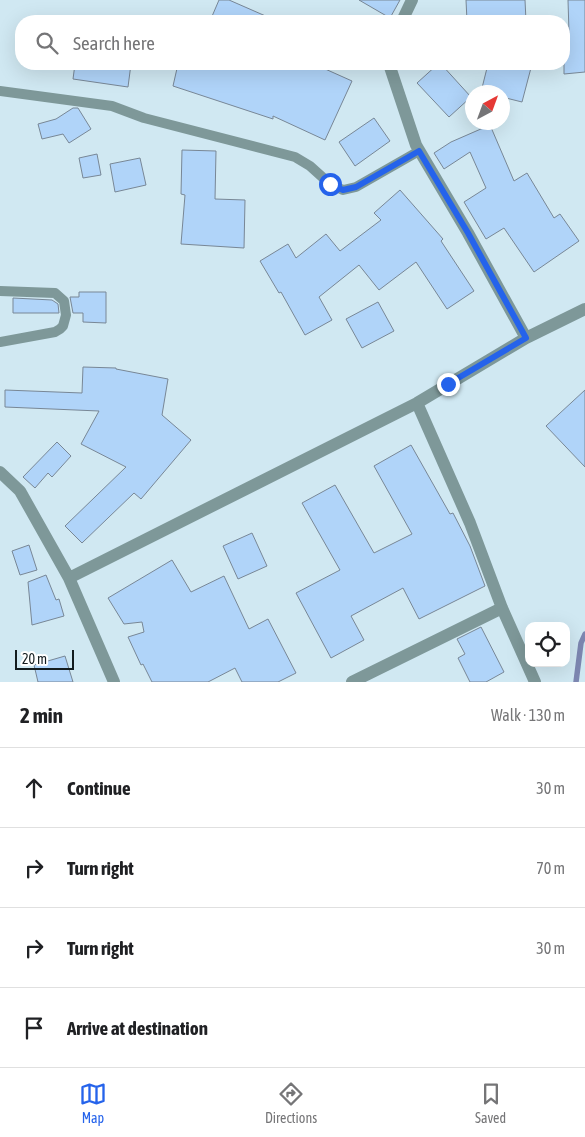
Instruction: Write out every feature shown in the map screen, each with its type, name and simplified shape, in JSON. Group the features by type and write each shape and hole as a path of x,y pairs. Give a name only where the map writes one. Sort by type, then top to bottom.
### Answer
{"street":[{"path":"405,15 412,0"},
{"path":"391,70 419,151 468,233 526,338"},
{"path":"69,578 417,403 526,338 585,309"},
{"path":"417,403 470,523 502,608 535,682"},
{"path":"0,472 20,491 69,578 114,682"},
{"path":"352,682 502,608"}],"lane":[{"path":"0,91 112,106 144,118 295,157 310,166 330,184 343,190 356,187 419,151"},
{"path":"0,291 55,293 64,301 66,316 63,326 55,332 0,342"}],"building":[{"path":"219,0 229,0 263,15 213,15"},
{"path":"359,0 400,0 392,15 385,15"},
{"path":"466,0 525,0 526,15 467,15"},
{"path":"568,0 585,0 585,72 564,74 564,70 570,70 570,15 568,15"},
{"path":"74,70 130,70 128,87 73,79"},
{"path":"177,70 327,70 352,81 325,140 273,116 273,119 173,86"},
{"path":"431,70 446,70 465,90 465,102 449,117 417,83"},
{"path":"486,70 530,70 522,102 510,99 510,85 483,85"},
{"path":"73,108 78,108 91,129 69,143 63,134 42,139 38,124 56,119"},
{"path":"374,118 390,141 355,166 339,142"},
{"path":"479,130 492,130 514,181 527,173 554,218 560,214 579,241 534,272 504,228 486,239 464,202 486,188 470,152 444,169 434,153 451,142"},
{"path":"182,150 216,151 215,199 245,200 244,248 181,244 185,195 181,194"},
{"path":"97,154 101,175 83,178 79,158"},
{"path":"140,158 146,185 115,192 110,164"},
{"path":"400,190 443,239 441,241 474,291 447,309 416,262 379,290 359,265 319,297 332,320 305,335 281,292 279,293 260,261 288,244 296,258 326,234 340,251 381,220 374,213"},
{"path":"79,292 106,292 106,323 83,322 83,313 73,313 70,297 79,297"},
{"path":"13,298 52,300 58,304 59,313 13,313"},
{"path":"378,302 394,331 362,348 346,319"},
{"path":"83,367 116,368 168,379 162,415 191,440 141,499 134,493 82,543 65,526 126,467 81,444 99,411 5,407 5,390 82,393"},
{"path":"585,390 585,467 546,426"},
{"path":"57,442 71,456 52,477 48,473 35,488 23,477"},
{"path":"411,445 450,514 453,513 470,546 485,586 419,619 403,588 351,616 364,640 331,658 296,593 340,570 302,503 335,485 374,553 412,534 374,466"},
{"path":"252,533 267,566 238,579 223,546"},
{"path":"29,545 37,570 20,575 12,551"},
{"path":"172,560 191,592 224,576 249,629 268,619 296,673 278,682 242,682 235,668 208,682 152,682 143,664 141,665 128,637 144,632 142,622 124,624 108,598"},
{"path":"46,575 56,600 59,599 64,616 32,625 28,582"},
{"path":"481,627 504,672 486,682 470,682 458,658 465,654 457,639"},
{"path":"65,656 73,682 38,682 34,665"}],"waterway":[{"path":"576,682 581,643 585,634"}],"route":[{"path":"330,184 343,190 356,187 419,151 468,233 526,338 448,384"}]}
